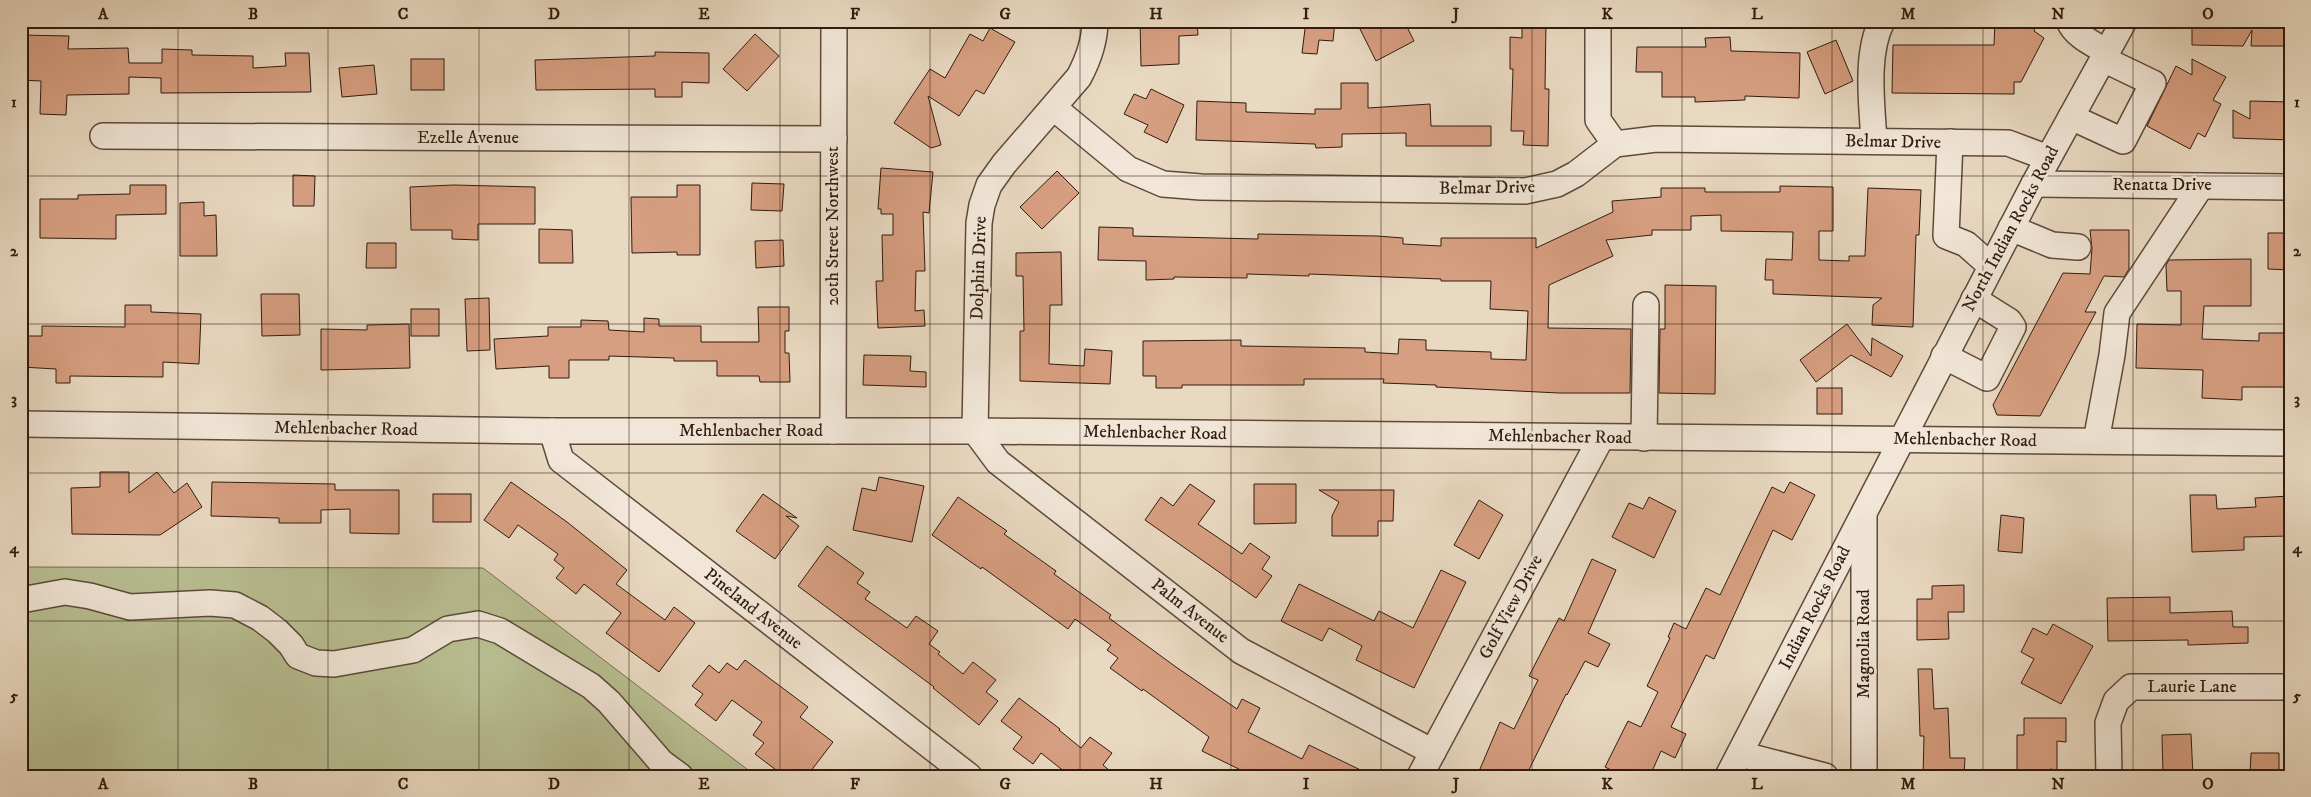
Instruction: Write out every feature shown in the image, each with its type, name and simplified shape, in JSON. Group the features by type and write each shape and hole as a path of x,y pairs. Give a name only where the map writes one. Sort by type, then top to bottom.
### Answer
{"street":[{"name":"20th Street Northwest","path":"832,431 834,21"},
{"name":"Dolphin Drive","path":"975,431 979,223 982,205 989,185 1004,164 1079,77 1086,64 1095,31 1095,21"},
{"path":"1598,21 1598,120 1615,144"},
{"path":"1874,142 1871,75 1878,30 1882,21"},
{"path":"2069,21 2076,31 2105,55 2153,83 2123,141 2071,118"},
{"name":"North Indian Rocks Road","path":"1901,439 2034,184 2124,21"},
{"name":"Belmar Drive","path":"1054,108 1128,169 1163,184 1200,187 1525,191 1557,184 1576,174 1615,144 1656,139 2008,143 2048,158"},
{"name":"Ezelle Avenue","path":"102,136 834,139"},
{"path":"1950,142 1946,236 1966,244 1991,266"},
{"name":"Renatta Drive","path":"2034,184 2290,187"},
{"path":"2096,441 2112,356 2117,313 2150,266 2200,186"},
{"path":"2011,228 2052,245 2078,247"},
{"path":"1944,356 1987,378 2014,327 2009,321 1974,299"},
{"path":"1644,438 1646,305"},
{"name":"Mehlenbacher Road","path":"21,424 552,431 975,431 2290,443"},
{"name":"Pineland Avenue","path":"552,431 561,460 969,776"},
{"name":"Palm Avenue","path":"975,431 998,462 1241,651 1433,752"},
{"name":"Golf View Drive","path":"1420,776 1601,438"},
{"name":"Indian Rocks Road","path":"1728,776 1901,439"},
{"name":"Magnolia Road","path":"1864,513 1864,776"},
{"path":"21,600 65,592 90,596 130,607 210,603 235,605 260,618 277,631 291,645 298,656 316,664 334,664 413,650 448,629 478,624 507,635 591,686 609,702 661,762 680,776"},
{"name":"Laurie Lane","path":"2109,776 2108,722 2116,701 2131,687 2290,687"},
{"path":"1740,754 1825,776"}],"green space":[{"path":"21,567 483,568 756,776 21,776"}],"building":[{"path":"1140,21 1197,21 1198,35 1179,36 1179,64 1141,66"},
{"path":"1306,21 1335,21 1333,41 1319,40 1317,54 1302,53"},
{"path":"1376,21 1404,21 1414,41 1376,61 1360,29"},
{"path":"1522,21 1546,21 1545,89 1549,89 1548,146 1523,145 1524,131 1511,131 1513,69 1510,69 1510,37 1522,38"},
{"path":"1995,21 2038,21 2034,31 2044,38 2021,82 2014,82 2014,94 1892,93 1893,45 1994,45"},
{"path":"2192,21 2290,21 2290,46 2251,46 2252,30 2243,46 2192,45"},
{"path":"990,28 1015,42 984,94 976,90 959,116 928,96 941,145 931,148 894,123 930,69 945,78 970,34 983,41"},
{"path":"755,34 779,56 747,91 723,69"},
{"path":"21,35 69,36 68,49 128,48 129,63 162,63 162,49 192,50 192,55 253,56 253,68 286,66 285,53 309,53 311,92 161,93 161,78 129,77 129,94 67,95 66,115 40,114 41,81 21,80"},
{"path":"1730,37 1731,51 1800,53 1799,98 1745,96 1745,100 1695,102 1695,97 1662,97 1662,72 1636,72 1637,47 1706,47 1705,38"},
{"path":"1836,40 1853,81 1825,94 1807,52"},
{"path":"655,52 709,53 709,83 682,82 682,97 655,97 655,89 536,90 535,60 655,56"},
{"path":"411,59 444,59 444,90 411,90"},
{"path":"2192,59 2226,77 2213,100 2221,104 2205,137 2198,133 2190,149 2147,126 2176,66 2192,75"},
{"path":"374,65 377,94 342,97 339,68"},
{"path":"1341,83 1368,83 1368,108 1430,104 1431,126 1491,126 1491,146 1406,146 1406,133 1342,134 1342,147 1316,148 1315,144 1196,140 1197,101 1246,103 1246,112 1315,114 1315,109 1341,109"},
{"path":"1151,89 1184,105 1167,143 1144,132 1148,125 1124,114 1134,94 1146,99"},
{"path":"2250,101 2290,102 2290,140 2233,138 2233,110 2250,119"},
{"path":"881,168 933,172 929,213 923,212 925,271 916,271 915,311 924,310 925,326 878,328 876,281 883,281 882,235 893,235 893,214 881,214 881,209 878,209"},
{"path":"1057,171 1079,193 1042,229 1020,207"},
{"path":"293,175 315,176 314,206 293,206"},
{"path":"752,183 784,184 782,211 751,210"},
{"path":"130,185 166,185 166,214 116,215 116,239 40,238 40,199 78,199 78,195 130,194"},
{"path":"453,185 535,187 535,224 478,224 478,240 452,239 452,230 411,230 410,187"},
{"path":"677,185 700,185 700,255 677,255 677,252 632,253 631,197 677,197"},
{"path":"1780,186 1833,187 1833,231 1819,231 1819,260 1849,261 1849,256 1865,256 1868,188 1921,190 1919,235 1916,235 1913,327 1872,325 1873,305 1882,298 1773,294 1773,280 1765,280 1766,259 1792,260 1793,232 1721,231 1721,215 1691,216 1691,230 1652,230 1652,235 1606,240 1613,256 1549,285 1548,328 1631,329 1630,393 1559,393 1436,387 1436,385 1383,383 1384,379 1304,379 1304,385 1182,385 1182,388 1156,388 1156,376 1143,376 1143,341 1241,340 1241,346 1365,348 1365,352 1398,354 1399,339 1426,340 1426,350 1491,352 1491,359 1526,360 1528,311 1490,309 1491,281 1441,281 1441,279 1309,274 1309,276 1247,274 1247,278 1174,277 1174,279 1146,280 1146,261 1098,260 1099,227 1133,228 1133,236 1258,239 1258,234 1377,236 1403,238 1403,244 1441,246 1441,238 1536,238 1536,248 1613,212 1612,201 1661,197 1661,188 1705,188 1705,192 1780,192"},
{"path":"204,202 204,216 216,215 217,256 180,256 180,203"},
{"path":"539,229 572,230 573,263 539,263"},
{"path":"2090,230 2129,230 2129,269 2124,277 2104,276 2085,312 2096,312 2040,416 1997,415 1993,405 2063,273 2090,274 2092,248"},
{"path":"2268,233 2290,233 2290,270 2268,269"},
{"path":"783,240 784,266 756,268 755,241"},
{"path":"367,243 396,243 396,268 366,268"},
{"path":"1061,252 1062,305 1050,305 1049,364 1084,366 1085,349 1112,351 1110,384 1020,381 1020,331 1024,331 1023,276 1016,276 1016,253"},
{"path":"2251,259 2251,306 2204,306 2202,339 2259,341 2259,333 2290,333 2290,387 2242,387 2242,400 2202,398 2203,370 2136,368 2137,324 2181,325 2181,291 2167,291 2166,265 2169,260"},
{"path":"1665,285 1716,286 1715,394 1659,393 1660,329 1665,329"},
{"path":"261,294 299,294 300,335 262,336"},
{"path":"489,298 490,350 467,351 465,299"},
{"path":"125,305 151,305 151,312 201,314 199,364 163,362 163,377 70,376 70,383 56,383 56,369 21,367 21,336 42,336 42,326 125,327"},
{"path":"758,307 789,307 789,331 785,331 785,353 789,353 790,382 760,382 759,376 717,376 717,361 674,361 674,358 609,356 609,360 569,360 569,378 549,378 549,366 496,369 494,339 548,336 548,327 581,327 581,320 608,321 609,330 644,332 644,318 659,319 659,326 701,326 701,342 759,342"},
{"path":"411,309 439,309 439,336 411,336"},
{"path":"409,324 410,368 321,370 321,329 367,330 367,325"},
{"path":"1847,324 1871,356 1872,338 1903,356 1891,377 1851,355 1816,382 1800,360"},
{"path":"864,355 911,356 910,371 926,372 926,387 863,385"},
{"path":"1817,388 1842,388 1842,414 1817,414"},
{"path":"100,472 129,472 129,493 157,472 174,493 187,483 202,507 160,535 72,534 71,488 100,487"},
{"path":"879,477 924,486 912,542 853,530 862,488 876,491"},
{"path":"212,482 335,484 335,490 399,490 399,534 350,533 350,509 321,510 321,523 279,523 279,518 211,516"},
{"path":"511,482 567,522 627,570 616,584 665,620 674,607 695,623 659,672 606,633 621,613 584,584 576,594 556,578 564,568 554,560 558,554 518,525 509,538 484,520"},
{"path":"1790,482 1815,495 1792,540 1773,530 1714,659 1706,655 1671,727 1686,734 1675,758 1661,751 1650,776 1623,776 1605,767 1628,721 1641,727 1658,692 1647,686 1670,638 1668,637 1674,623 1686,629 1706,588 1720,595 1772,487 1784,493"},
{"path":"1190,484 1215,501 1198,524 1242,554 1250,543 1270,557 1262,569 1272,576 1256,598 1145,520 1161,497 1173,506"},
{"path":"1254,484 1296,484 1296,523 1254,524"},
{"path":"1319,490 1394,490 1393,521 1378,521 1378,536 1332,536 1332,516 1339,502"},
{"path":"433,494 471,494 471,522 433,522"},
{"path":"763,494 797,518 786,516 799,526 775,559 736,531"},
{"path":"2190,495 2216,495 2217,509 2256,507 2255,498 2290,496 2290,536 2244,537 2244,550 2192,552"},
{"path":"958,497 1007,531 1004,534 1056,571 1054,574 1111,615 1109,618 1176,667 1237,709 1242,699 1260,708 1248,732 1302,759 1309,745 1373,776 1253,776 1202,751 1209,737 1143,689 1142,691 1110,668 1118,658 1107,650 1111,645 1075,619 1068,629 982,567 981,569 932,535"},
{"path":"1649,497 1676,511 1654,558 1612,537 1629,503 1643,509"},
{"path":"1479,500 1503,515 1479,559 1454,545"},
{"path":"2001,515 2024,518 2022,553 1998,551"},
{"path":"827,546 864,573 857,583 870,592 865,599 907,628 916,616 938,631 929,644 940,652 938,654 963,674 973,662 996,680 986,692 998,701 979,725 934,687 798,586"},
{"path":"1592,559 1616,570 1588,633 1610,644 1598,667 1585,661 1566,694 1526,776 1477,776 1500,722 1514,729 1538,680 1529,676 1559,618 1564,621"},
{"path":"1441,570 1466,582 1414,688 1356,660 1362,646 1329,628 1322,641 1281,621 1299,584 1374,621 1379,611 1413,628"},
{"path":"1964,585 1964,612 1948,612 1949,639 1917,640 1917,599 1932,599 1932,586"},
{"path":"2170,597 2170,613 2232,611 2233,627 2248,627 2248,643 2188,645 2188,640 2108,641 2107,598"},
{"path":"2053,624 2093,646 2061,704 2021,683 2034,659 2021,652 2033,628 2047,635"},
{"path":"745,660 808,707 800,717 833,742 807,776 784,776 755,754 764,743 753,735 762,722 732,700 716,721 695,705 703,694 692,686 709,665 719,673 727,663 737,670"},
{"path":"1918,669 1932,669 1934,709 1948,708 1950,758 1965,758 1964,776 1923,776 1924,736 1920,736"},
{"path":"1019,698 1060,729 1081,748 1090,737 1112,753 1103,765 1116,776 1070,776 1041,753 1033,764 1013,749 1022,737 1001,721"},
{"path":"2024,718 2066,718 2066,742 2057,741 2057,770 2050,769 2050,776 2017,776 2017,735 2024,735"},
{"path":"2191,734 2193,776 2163,776 2162,735"},
{"path":"2251,753 2279,753 2279,776 2250,776"}]}
